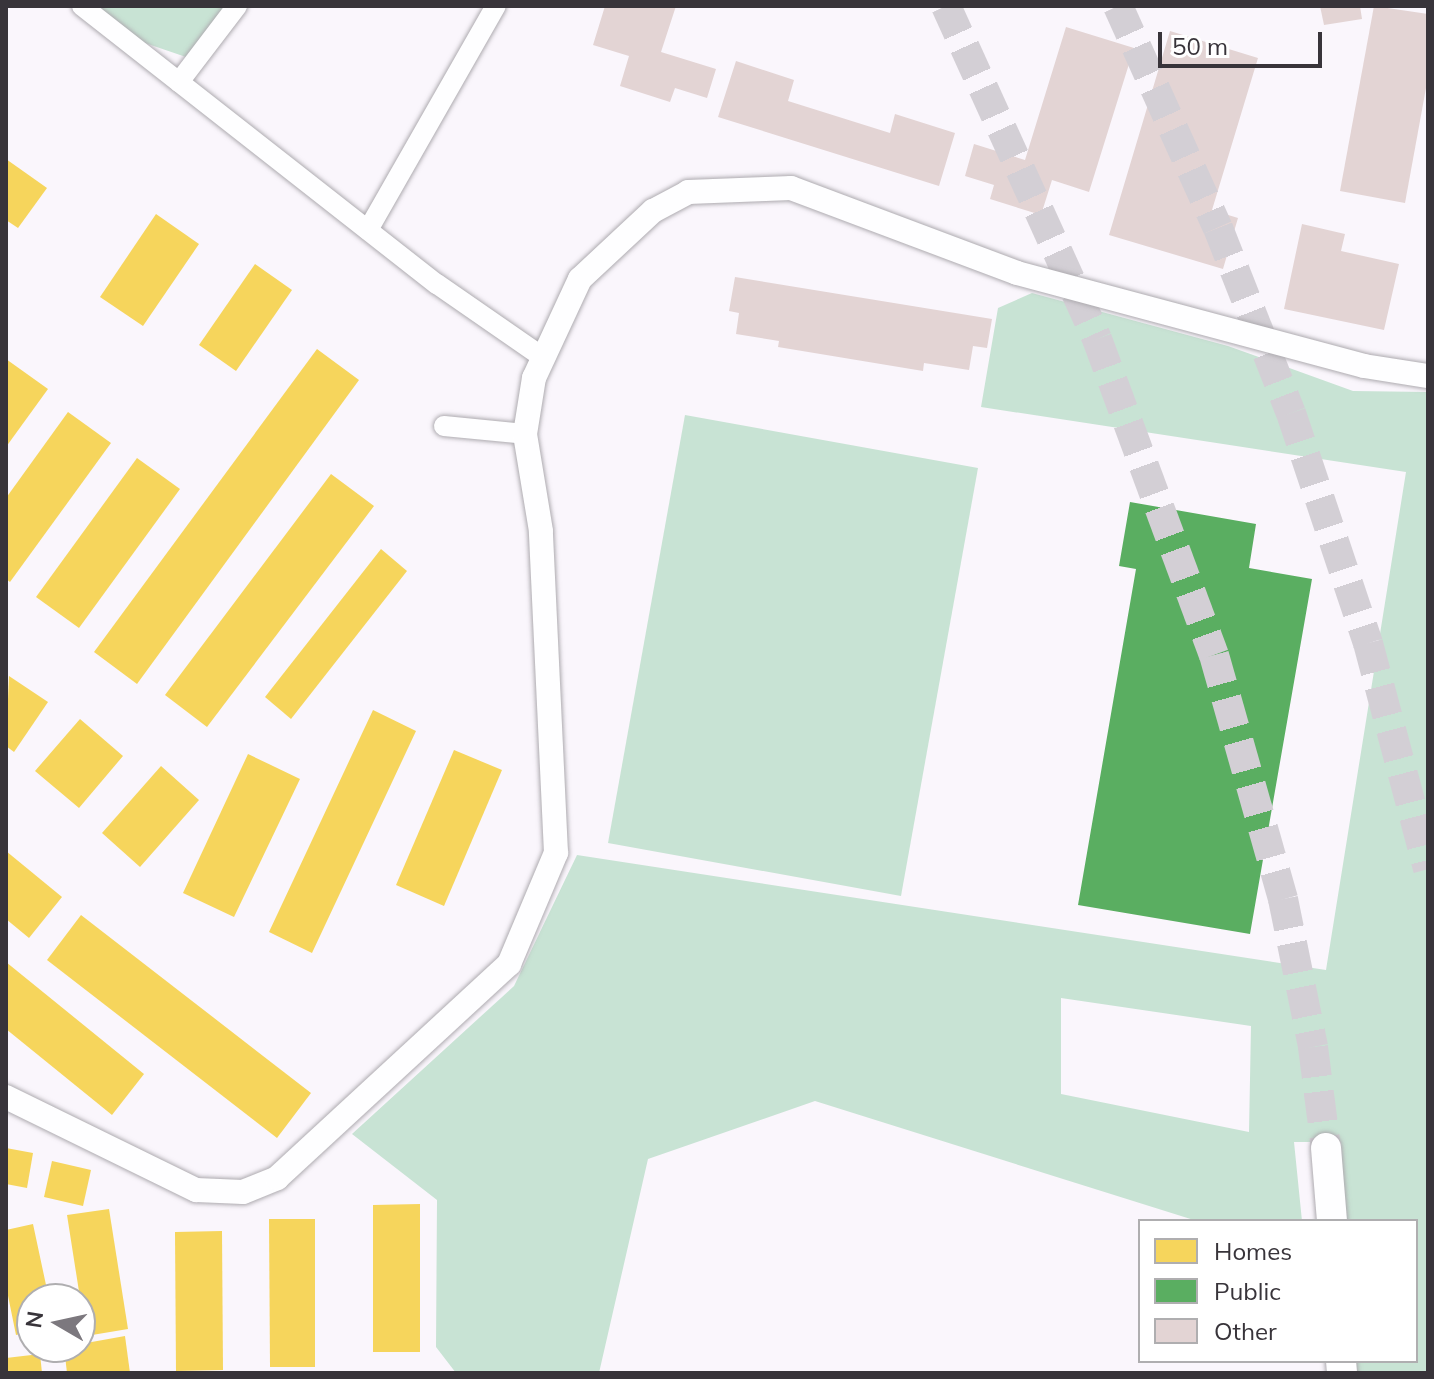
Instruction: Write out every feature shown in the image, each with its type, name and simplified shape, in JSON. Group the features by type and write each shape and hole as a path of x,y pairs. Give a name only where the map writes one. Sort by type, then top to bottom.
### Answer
{"main road":[{"path":"1326,1148 1332,1219"}],"street":[{"path":"82,6 368,230 541,356"},
{"path":"179,82 237,6"},
{"path":"368,230 496,6"},
{"path":"6,1097 196,1190 243,1192 277,1178 509,964 556,853 541,531 525,434 541,356 580,279 653,211 688,192 791,188 1017,273 1364,366 1428,376"},
{"path":"444,426 525,434"}],"green space":[{"path":"97,6 227,6 186,57 142,42"},
{"path":"1032,293 1228,346 1353,391 1428,392 1428,1373 1353,1373 1353,1363 1418,1363 1418,1219 1344,1219 1341,1142 1294,1142 1302,1219 1191,1219 815,1101 648,1159 599,1373 456,1373 436,1347 437,1200 352,1134 514,986 577,855 1326,970 1406,472 981,407 998,308","holes":["1061,998 1251,1026 1249,1132 1061,1094"]},
{"path":"685,415 978,468 901,896 608,843"}],"building: Homes":[{"path":"6,159 47,188 18,228 6,220"},
{"path":"156,214 199,244 143,326 100,297"},
{"path":"255,264 292,290 236,371 199,345"},
{"path":"317,349 359,380 137,684 94,652"},
{"path":"6,359 48,389 6,447"},
{"path":"68,412 111,443 10,582 6,579 6,498"},
{"path":"137,458 180,489 79,628 36,597"},
{"path":"331,474 374,506 207,727 165,695"},
{"path":"381,549 407,571 291,719 265,697"},
{"path":"9,676 48,702 14,752 6,746"},
{"path":"373,710 416,731 312,953 269,932"},
{"path":"80,719 123,756 79,808 35,771"},
{"path":"454,750 502,770 444,906 396,885"},
{"path":"248,754 300,779 234,917 183,893"},
{"path":"161,766 199,800 140,867 102,833"},
{"path":"6,851 62,897 29,938 6,919"},
{"path":"81,915 311,1093 277,1138 47,960"},
{"path":"6,962 144,1074 112,1115 6,1029"},
{"path":"6,1148 33,1153 27,1188 6,1184"},
{"path":"52,1161 91,1170 83,1206 44,1197"},
{"path":"420,1204 420,1352 373,1352 373,1205"},
{"path":"109,1209 128,1329 96,1334 96,1283 78,1283 67,1215"},
{"path":"269,1219 315,1219 315,1367 270,1367"},
{"path":"33,1224 46,1283 16,1283 16,1335 6,1286 6,1230"},
{"path":"222,1231 223,1370 176,1371 175,1232"},
{"path":"125,1336 130,1373 67,1373 66,1363 96,1363 96,1341"},
{"path":"16,1357 16,1363 41,1363 42,1373 6,1373 6,1358"}],"building: Public":[{"path":"1130,502 1256,524 1249,568 1312,579 1250,934 1078,905 1136,569 1119,566"}],"building: Other":[{"path":"605,6 676,6 661,52 716,69 707,98 675,88 670,102 620,86 629,56 593,45"},
{"path":"1320,6 1360,6 1362,19 1324,25"},
{"path":"1374,6 1428,14 1428,77 1405,203 1340,191"},
{"path":"1066,27 1134,48 1089,192 1052,180 1041,215 990,199 994,185 965,176 974,144 1025,160"},
{"path":"1170,31 1258,58 1212,210 1238,218 1223,269 1109,235"},
{"path":"736,61 794,80 788,101 890,133 895,114 955,133 939,186 718,117"},
{"path":"1302,224 1345,234 1341,251 1399,264 1384,330 1284,309"},
{"path":"735,277 992,319 987,348 973,346 969,370 924,363 923,371 778,347 779,341 736,334 739,313 729,311"}],"tunnel":[{"path":"946,6 1097,339 1214,655 1283,899 1313,1047 1326,1148"},
{"path":"1118,6 1218,228 1291,413 1368,643 1428,869"}]}
